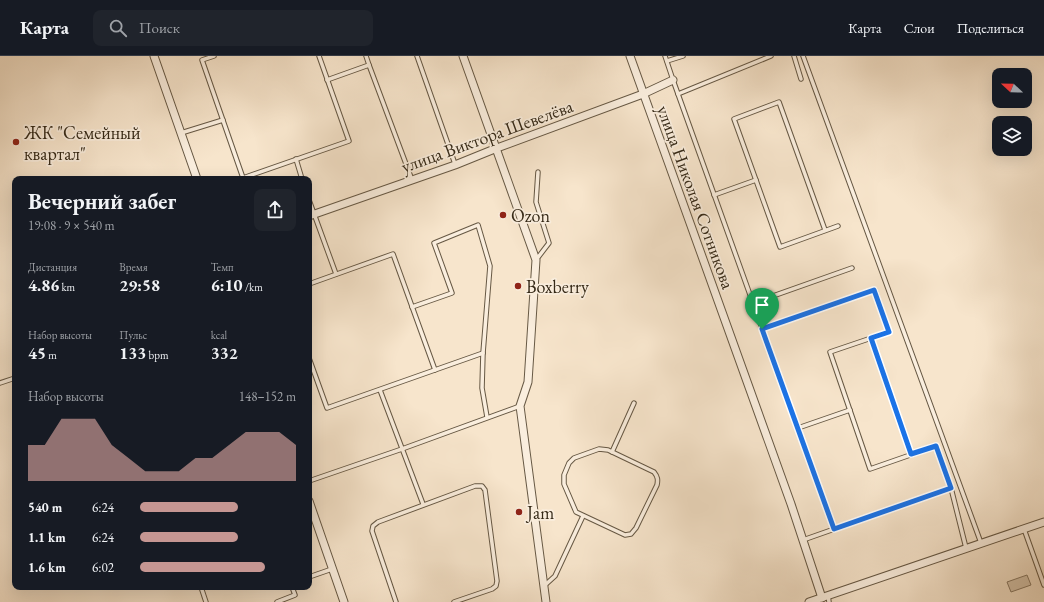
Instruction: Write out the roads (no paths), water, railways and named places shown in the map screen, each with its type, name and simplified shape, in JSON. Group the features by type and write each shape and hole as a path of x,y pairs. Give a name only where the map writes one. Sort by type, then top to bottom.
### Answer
{"street":[{"path":"154,56 196,176"},
{"path":"463,56 536,260 528,382 520,406 546,602"},
{"name":"улица Николая Сотникова","path":"630,56 803,540 826,598"},
{"name":"улица Виктора Шевелёва","path":"312,215 455,165 643,94 673,80"},
{"path":"312,514 344,602"},
{"path":"809,602 826,598 1044,522"}],"lane":[{"path":"214,56 202,60 242,176"},
{"path":"249,176 349,141 319,56"},
{"path":"366,56 412,180"},
{"path":"417,56 455,165"},
{"path":"666,56 673,80 834,529"},
{"path":"667,62 683,56"},
{"path":"678,94 772,56"},
{"path":"794,56 801,79"},
{"path":"803,56 981,543"},
{"path":"327,80 369,65"},
{"path":"826,230 779,102 734,118 780,247 838,226"},
{"path":"182,133 223,120"},
{"path":"296,159 301,176"},
{"path":"536,260 549,243 536,202 538,172"},
{"path":"714,195 756,180"},
{"path":"312,217 336,274"},
{"path":"412,307 452,293 434,243 478,225 490,266 483,353 482,388 487,418"},
{"path":"312,283 393,254 435,370"},
{"path":"753,303 852,268"},
{"path":"762,329 874,290 889,332 830,352 870,469 936,446 951,488 966,548"},
{"path":"871,338 911,454"},
{"path":"312,366 327,408 483,353"},
{"path":"0,383 12,379"},
{"path":"380,390 423,504"},
{"path":"612,452 634,403"},
{"path":"312,480 520,406"},
{"path":"798,428 850,410"},
{"path":"598,449 605,449 654,472 658,478 657,485 636,528 631,534 625,535 583,516 574,509 564,484 564,475 570,463 577,456 598,449"},
{"path":"396,602 372,531 373,526 378,522 423,504 475,486 482,486 485,490 498,581 496,586 492,589 455,602"},
{"path":"803,540 951,488"},
{"path":"544,586 555,576 583,516"},
{"path":"1024,529 1044,585"},
{"path":"312,576 332,568"},
{"path":"202,590 206,602"},
{"path":"277,602 295,595 293,590"}],"place":[{"name":"ЖК \"Семейный квартал\"","path":"16,142"},
{"name":"Ozon","path":"503,215"},
{"name":"Boxberry","path":"518,286"},
{"name":"Jam","path":"519,512"}]}
